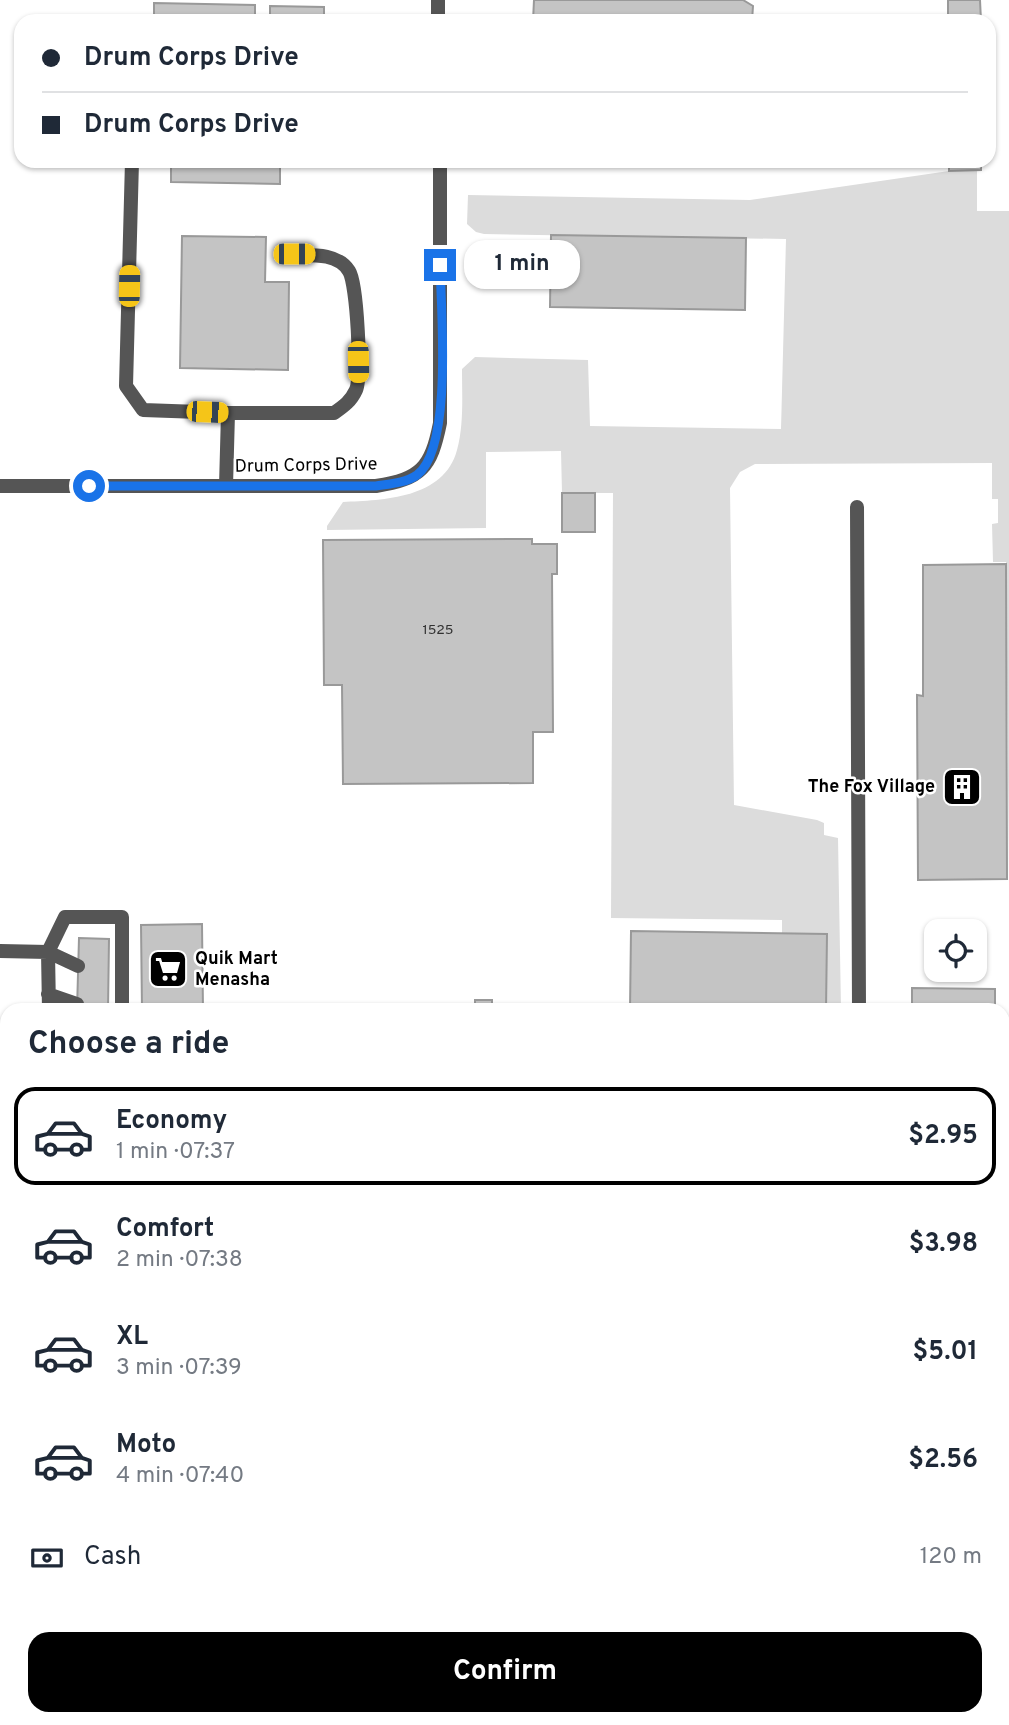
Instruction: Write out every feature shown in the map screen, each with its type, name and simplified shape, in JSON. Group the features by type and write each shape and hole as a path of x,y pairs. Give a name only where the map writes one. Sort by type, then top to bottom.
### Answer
{"street":[{"path":"132,168 126,386 143,410 334,413 348,404 358,387 356,288 349,270 338,260 320,254 294,254"},
{"name":"Drum Corps Drive","path":"0,486 376,486 417,475 430,461 440,424 440,168"},
{"path":"226,486 228,413"},
{"path":"857,508 859,1003"},
{"path":"49,1003 48,952 65,917 121,917 115,984 120,1003"},
{"path":"0,951 48,952 78,966"},
{"path":"48,994 74,1003"}],"shaded area":[{"path":"977,170 977,211 1009,211 1009,879 1006,562 993,562 992,524 998,523 998,499 992,499 992,463 755,464 740,472 730,488 734,805 817,820 824,823 824,835 838,838 841,1003 822,1003 782,934 782,920 611,918 613,493 562,493 561,451 486,452 486,528 327,530 327,526 343,502 410,494 439,479 450,466 457,450 461,430 462,369 475,357 588,360 590,426 781,429 786,239 484,234 476,232 467,224 468,195 750,200 949,171"}],"building":[{"path":"534,0 743,0 753,6 752,14 533,14"},
{"path":"948,0 980,0 981,14 948,14"},
{"path":"154,3 255,5 255,14 154,14"},
{"path":"270,6 324,7 324,14 270,14"},
{"path":"171,168 280,168 280,184 171,182"},
{"path":"949,168 981,168 981,170 949,171"},
{"path":"551,235 746,238 745,310 550,307"},
{"path":"182,236 266,237 265,282 289,282 288,370 180,368"},
{"path":"562,493 595,493 595,532 562,532"},
{"path":"532,539 532,544 557,544 557,574 552,574 553,732 533,732 533,783 343,784 342,685 324,685 323,540"},
{"name":"The Fox Village","path":"1006,564 1007,879 918,880 917,695 923,696 923,565"},
{"path":"202,924 203,1003 142,1003 141,925"},
{"path":"631,931 827,934 826,1003 630,1003"},
{"path":"79,938 109,939 108,1003 77,1003"},
{"path":"912,988 995,989 995,1003 912,1003"},
{"path":"475,1000 492,1000 492,1003 475,1003"}],"place":[{"name":"The Fox Village","path":"962,787"},
{"name":"Quik Mart Menasha","path":"168,969"}],"route":[{"path":"89,486 376,486 398,483 417,475 430,461 440,424 440,265"}]}
